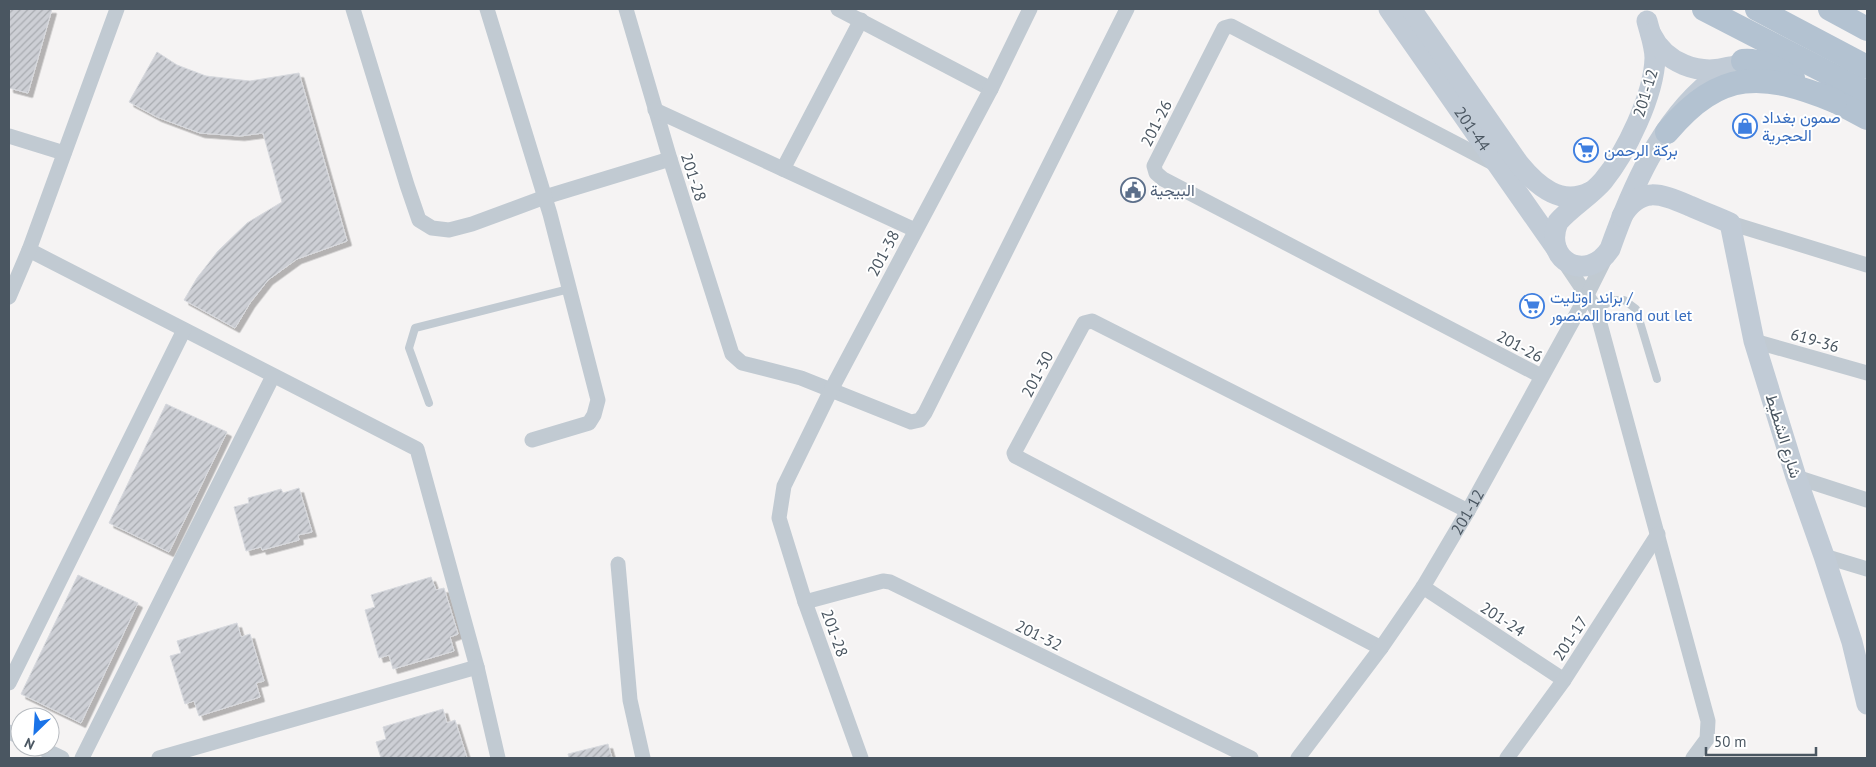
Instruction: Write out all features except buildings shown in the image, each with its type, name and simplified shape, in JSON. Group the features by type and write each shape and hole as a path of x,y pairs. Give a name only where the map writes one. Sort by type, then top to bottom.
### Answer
{"main road":[{"name":"201-44","path":"1389,9 1558,252"},
{"path":"1411,9 1520,164 1536,183 1559,196 1571,198 1588,193 1602,182"},
{"path":"1704,9 1867,93"},
{"path":"1757,9 1867,67"},
{"path":"1743,62 1761,46 1783,9"},
{"path":"1830,9 1851,20"},
{"path":"1645,15 1654,39 1661,48 1668,56 1688,67 1710,71 1727,68 1751,60 1760,62 1775,68 1867,118"},
{"name":"201-12","path":"1645,15 1655,57 1650,86 1628,144 1616,164 1602,182 1558,222 1554,230 1554,240 1558,252 1568,263 1577,266 1587,266 1596,264 1604,258 1610,249 1637,181 1661,140 1699,91 1712,79 1743,62"},
{"path":"1674,199 1659,188 1652,179 1651,170 1661,140 1683,114 1702,98 1721,88 1746,81 1770,81 1790,84 1836,101"},
{"path":"1622,216 1628,207 1640,197 1654,194 1674,199 1730,223"},
{"name":"شارع الشطيط","path":"1730,223 1754,341 1796,477 1824,556 1860,644 1867,704"}],"street":[{"path":"9,297 29,250 117,9"},
{"path":"353,9 419,220 432,228 448,230 472,224 545,197 670,159"},
{"path":"487,9 545,197 598,400 594,415 589,423 532,440"},
{"name":"201-28","path":"626,9 670,159 732,354 742,363 790,375 831,390"},
{"path":"838,9 991,89"},
{"name":"201-38","path":"779,518 784,486 831,390 991,89 1030,9"},
{"path":"831,390 907,421 916,422 923,417 1127,9"},
{"path":"782,169 861,20"},
{"name":"201-26","path":"1497,165 1231,26 1227,26 1224,28 1154,166 1156,173 1163,179 1541,376"},
{"path":"655,110 915,230"},
{"path":"9,136 64,153"},
{"path":"1730,223 1867,265"},
{"name":"201-12","path":"1298,758 1381,648 1423,587 1468,512 1587,295 1610,249"},
{"path":"29,250 417,449 477,666 498,758"},
{"path":"1558,252 1596,309 1708,721 1707,739 1693,758"},
{"name":"201-30","path":"1381,648 1015,456 1014,453 1084,323 1092,321 1468,512"},
{"path":"9,682 184,330"},
{"name":"619-36","path":"1754,341 1867,373"},
{"path":"82,758 273,376"},
{"path":"1796,477 1867,500"},
{"name":"201-28","path":"779,518 805,602 861,758"},
{"name":"201-17","path":"1507,758 1564,680 1658,534"},
{"path":"1824,556 1867,569"},
{"path":"618,564 630,700 643,758"},
{"name":"201-32","path":"805,602 883,582 890,582 1251,758"},
{"name":"201-24","path":"1423,587 1564,680"},
{"path":"159,758 477,666"}],"lane":[{"path":"429,403 409,348 415,328 569,289"},
{"path":"1596,309 1615,300 1624,300 1636,309 1657,378"}],"place":[{"name":"صمون بغداد الحجرية","path":"1745,126"},
{"name":"بركة الرحمن","path":"1586,150"},
{"name":"البيجية","path":"1133,190"},
{"name":"براند اوتليت / المنصور brand out let","path":"1532,306"}]}
